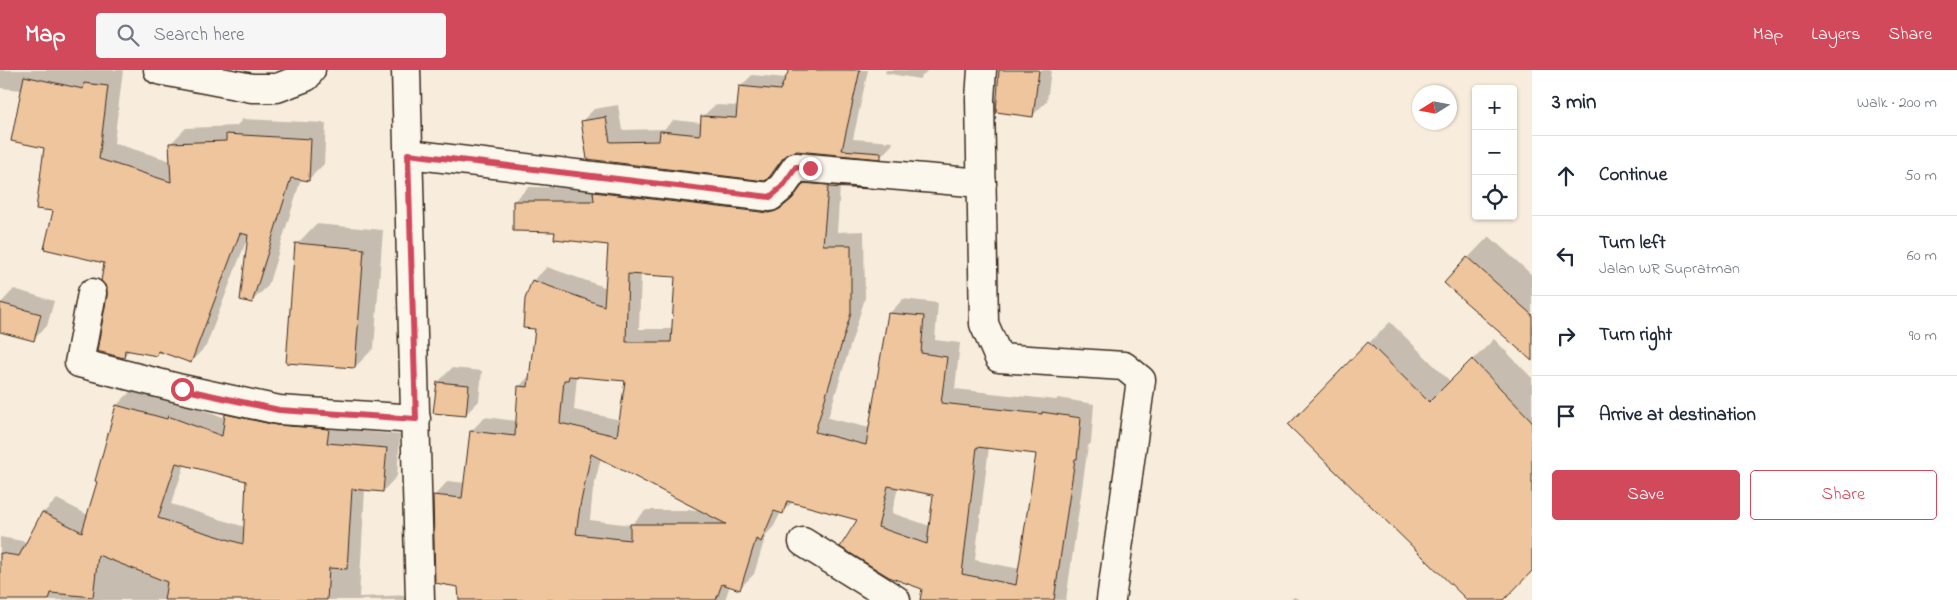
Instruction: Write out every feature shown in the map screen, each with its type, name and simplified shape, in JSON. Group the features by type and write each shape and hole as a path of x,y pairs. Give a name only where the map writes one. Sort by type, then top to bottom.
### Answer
{"street":[{"path":"161,70 252,88 278,79 306,77 311,70"},
{"path":"406,70 420,600"},
{"path":"982,70 980,99 984,324 1000,358 1124,366 1141,380 1111,600"},
{"path":"408,154 770,197 782,187 796,167 982,184"},
{"path":"92,292 79,363 182,389 279,410 416,419"},
{"path":"804,542 896,600"}],"building":[{"path":"789,70 860,70 842,150 881,153 881,159 797,151 783,158 765,181 587,159 581,121 606,117 610,142 659,141 660,131 700,135 701,116 736,118 739,86 780,90"},
{"path":"999,70 1039,70 1033,117 996,112"},
{"path":"24,76 83,89 84,83 108,86 99,159 171,182 169,143 226,141 226,134 311,139 309,181 291,178 252,303 240,300 248,235 240,233 191,363 158,351 157,356 125,350 124,358 97,351 107,296 107,287 101,281 104,263 44,249 53,211 36,209 44,148 11,141"},
{"path":"804,183 872,189 828,187 823,245 851,245 851,313 815,432 866,445 888,313 924,316 921,353 947,357 941,403 1042,414 1042,412 1081,418 1077,459 1075,459 1054,600 920,600 922,589 889,577 840,547 857,520 787,501 783,514 774,511 761,542 756,539 740,590 722,584 716,600 459,600 458,587 435,583 433,495 462,498 470,431 515,436 518,386 528,387 535,329 523,328 525,299 532,280 604,306 608,245 554,239 555,232 513,231 513,201 594,201 593,192 769,213 780,209 792,199","holes":["628,274 675,277 671,342 626,342","569,376 625,381 617,436 560,423 564,380 568,380","977,447 1036,454 1016,585 962,574","591,454 726,524 630,524 630,540 576,534","888,486 933,495 927,544 878,527"]},
{"path":"295,243 364,249 355,368 286,363"},
{"path":"1467,257 1532,315 1532,361 1444,283"},
{"path":"0,303 41,314 34,341 0,332"},
{"path":"1368,342 1429,402 1472,359 1532,421 1532,571 1504,600 1467,600 1288,425"},
{"path":"437,382 469,385 466,416 433,413"},
{"path":"116,405 167,419 168,416 222,436 225,414 276,425 329,429 327,443 387,448 383,492 352,489 347,569 329,568 327,600 164,600 167,582 98,555 93,597 51,593 49,600 0,600 0,553 19,556 42,512 82,532 97,482 95,481","holes":["176,463 246,481 243,544 158,518"]}],"route":[{"path":"182,389 279,410 416,419 408,154 770,197 782,187 796,167 810,168"}]}
